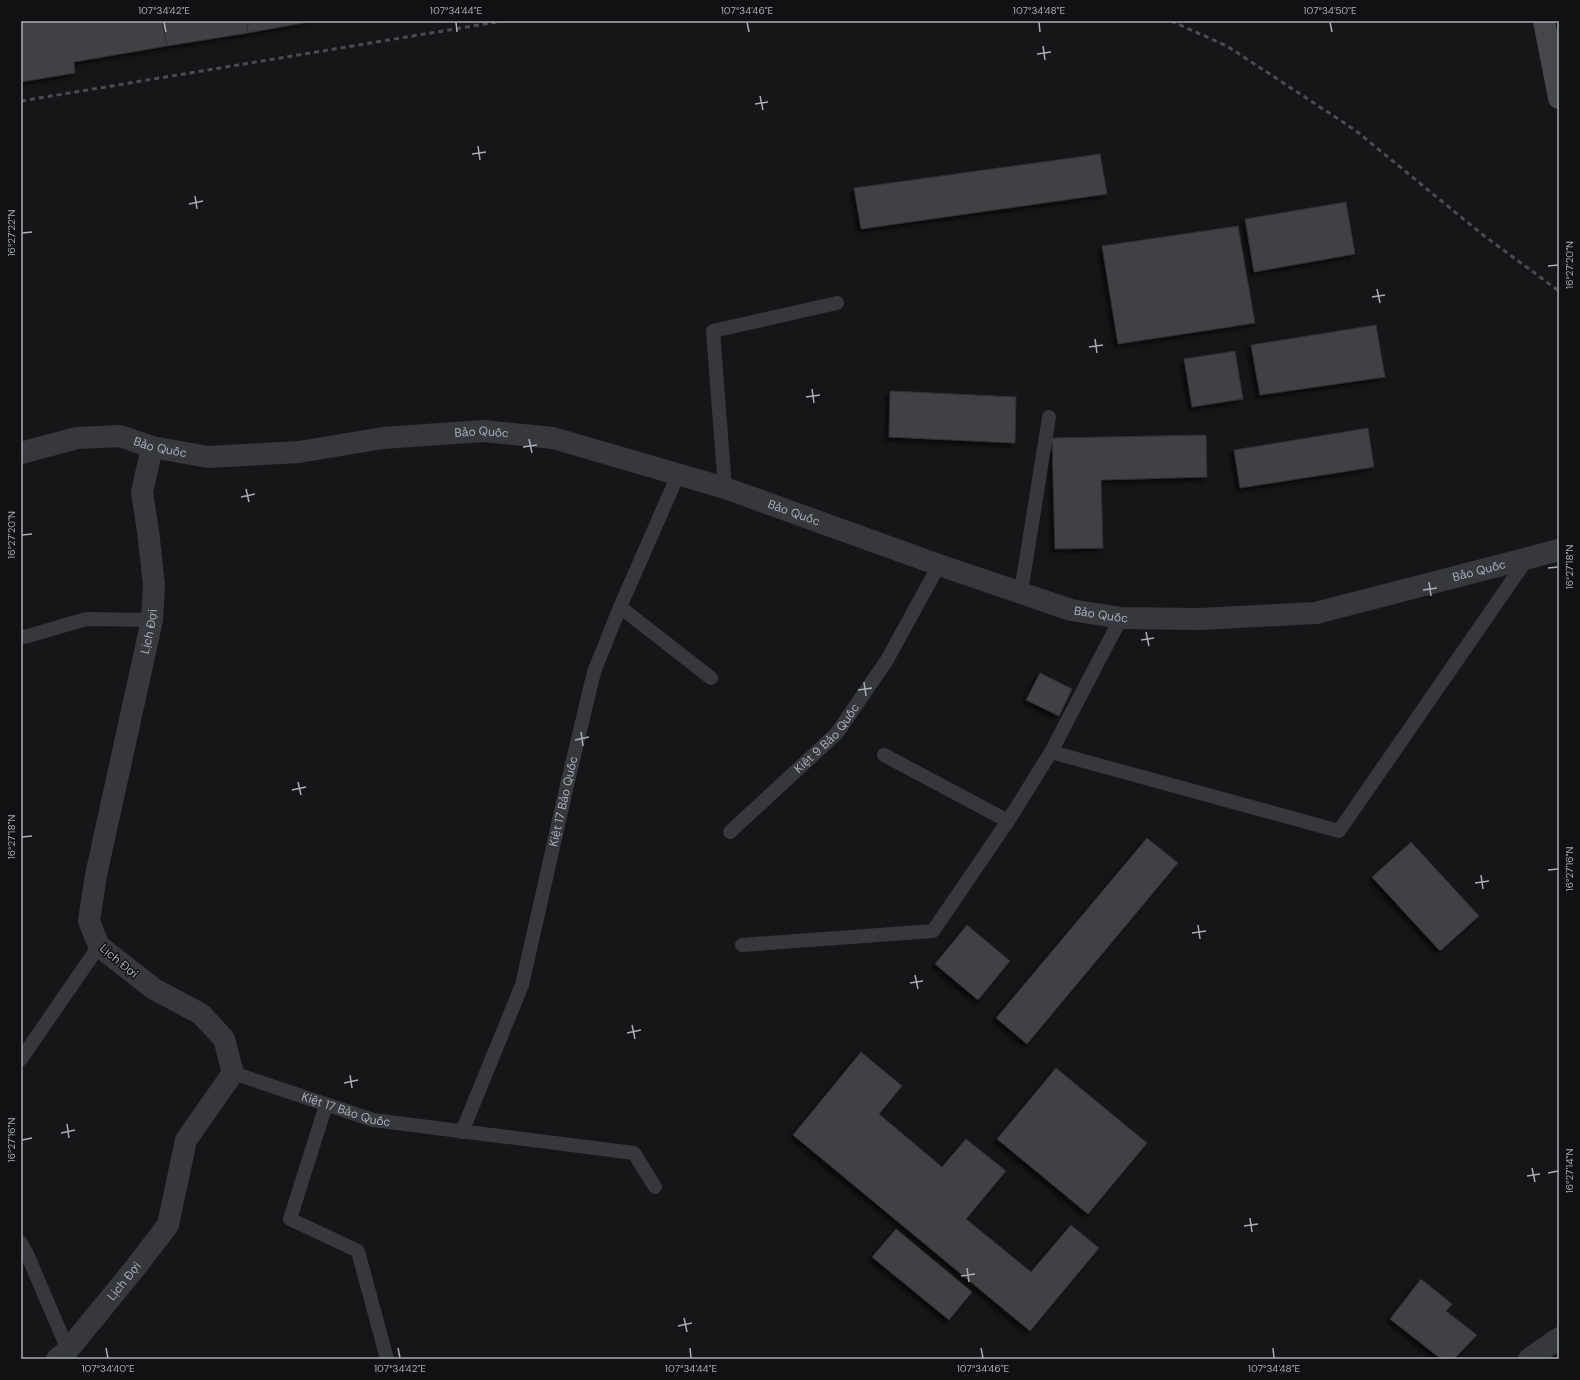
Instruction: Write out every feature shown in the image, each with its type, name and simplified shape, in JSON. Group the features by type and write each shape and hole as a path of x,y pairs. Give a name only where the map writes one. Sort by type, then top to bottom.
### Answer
{"main road":[{"path":"1544,21 1559,98"}],"street":[{"name":"Bảo Quốc","path":"21,453 77,438 120,436 152,447 208,457 298,452 383,438 483,431 553,438 725,488 939,565 1071,610 1121,618 1200,619 1316,613 1559,550"},
{"name":"Lịch Đợi","path":"62,1354 135,1268 168,1225 186,1140 233,1073 224,1039 201,1014 154,989 99,946 89,921 96,874 152,620 154,585 142,492 152,447"},
{"path":"1529,1359 1559,1338"}],"lane":[{"path":"725,488 713,331 837,303"},
{"path":"1021,592 1048,417"},
{"name":"Kiệt 17 Bảo Quốc","path":"462,1132 522,985 594,672 620,607 678,475"},
{"path":"1051,752 1339,831 1527,558"},
{"name":"Kiệt 9 Bảo Quốc","path":"730,832 837,733 887,660 939,565"},
{"path":"620,607 712,678"},
{"path":"21,637 86,618 152,620"},
{"path":"742,945 933,931 1008,821 1051,752 1121,618"},
{"path":"884,754 1008,821"},
{"path":"21,1059 99,946"},
{"name":"Kiệt 17 Bảo Quốc","path":"233,1073 373,1120 634,1153 655,1188"},
{"path":"326,1105 290,1219 358,1251 387,1359"},
{"path":"21,1244 27,1254 62,1354"}],"building":[{"path":"21,21 162,21 167,46 74,62 75,73 21,82"},
{"path":"162,21 246,21 248,33 167,46"},
{"path":"246,21 314,21 248,33"},
{"path":"1100,154 1107,194 861,229 854,188"},
{"path":"1346,202 1355,254 1254,272 1245,219"},
{"path":"1238,226 1255,323 1118,344 1102,246"},
{"path":"1376,325 1385,377 1260,395 1251,345"},
{"path":"1235,351 1243,399 1192,407 1184,359"},
{"path":"890,391 1016,397 1015,443 889,437"},
{"path":"1368,428 1374,467 1240,488 1234,450"},
{"path":"1206,435 1207,477 1101,480 1103,548 1055,549 1052,438"},
{"path":"1040,673 1072,689 1059,716 1026,700"},
{"path":"1147,838 1178,863 1027,1044 996,1018"},
{"path":"1411,842 1479,916 1440,951 1372,877"},
{"path":"967,925 1010,961 978,1000 935,964"},
{"path":"861,1052 902,1086 879,1114 942,1167 966,1139 1006,1171 966,1219 1031,1272 1071,1225 1099,1248 1030,1331 793,1135"},
{"path":"1056,1068 1147,1143 1088,1214 997,1139"},
{"path":"896,1229 972,1292 949,1320 872,1257"},
{"path":"1421,1279 1452,1304 1446,1311 1477,1335 1454,1359 1441,1359 1390,1319"}],"railway":[{"path":"21,101 503,21"},
{"path":"1171,21 1227,46 1355,130 1483,235 1559,291"}]}
